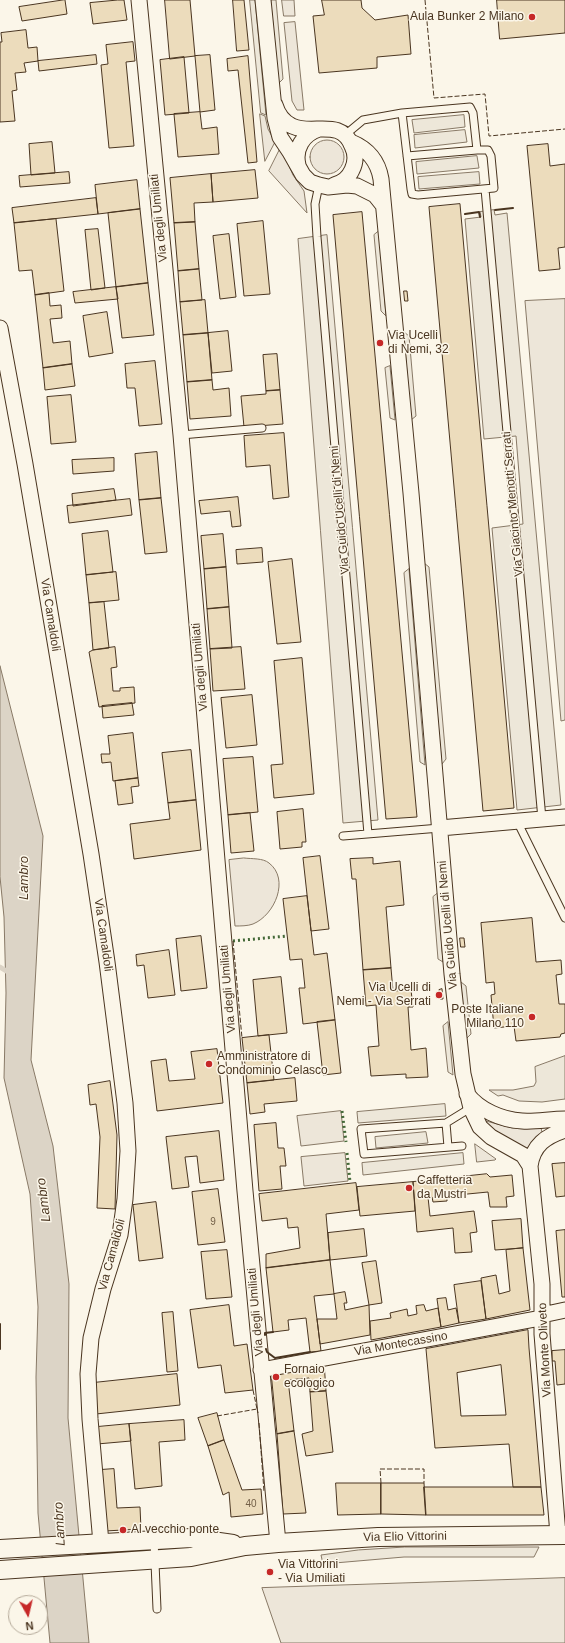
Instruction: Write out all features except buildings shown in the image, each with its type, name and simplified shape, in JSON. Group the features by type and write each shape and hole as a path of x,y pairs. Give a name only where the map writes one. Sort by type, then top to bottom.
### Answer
{"street":[{"name":"Via degli Umiliati","path":"139,0 181,435 261,1370 278,1543"},
{"name":"Via Guido Ucelli di Nemi","path":"263,0 278,133 303,175 310,182 324,186"},
{"name":"Via Guido Ucelli di Nemi","path":"273,99 279,115 290,125 301,129 330,128 338,131 348,139 363,147 371,155 380,174 410,486 452,974 461,1061 477,1122 491,1137 523,1155 530,1166"},
{"path":"298,165 297,152 300,143 313,131 322,128"},
{"path":"324,186 343,181 352,170 355,157 348,139"},
{"path":"324,186 357,186 375,195 383,205"},
{"name":"Via Camaldoli","path":"0,328 25,464 91,854 107,962 124,1103 128,1151 126,1199 120,1234 103,1289 91,1338 88,1374 97,1543"},
{"path":"440,828 565,817"},
{"path":"471,1102 490,1112 516,1120 565,1119"},
{"path":"530,1166 534,1152 541,1142 548,1137 565,1130"},
{"name":"Via Monte Oliveto","path":"530,1166 542,1284 542,1342 562,1535"},
{"name":"Via Montecassino","path":"261,1370 542,1316 565,1310"},
{"name":"Via Elio Vittorini","path":"0,1570 191,1557 245,1546 278,1543 378,1537 562,1535"},
{"name":"Via Elio Vittorini","path":"0,1550 191,1538 245,1546"}],"lane":[{"path":"348,139 363,120 402,113 470,107 473,113 477,150"},
{"path":"402,113 407,156 412,194 418,195 494,188 491,156 488,150 407,156"},
{"name":"Via Guido Ucelli di Nemi","path":"324,186 316,204 317,237 368,834"},
{"name":"Via Giacinto Menotti Serrati","path":"485,189 542,819"},
{"path":"181,435 262,428"},
{"path":"517,821 565,918"},
{"path":"343,836 440,828"},
{"path":"462,1146 364,1154 361,1129 446,1123 471,1102"},
{"path":"446,1123 448,1147"},
{"path":"154,1540 157,1609"}],"shaded area":[{"path":"250,0 255,0 266,115 261,113"},
{"path":"271,0 276,0 283,79 279,83"},
{"path":"282,0 294,0 295,16 284,16"},
{"path":"295,22 304,110 297,110 292,101 284,23"},
{"path":"260,114 265,116 268,129 275,142 265,161"},
{"path":"464,115 465,127 414,133 412,120"},
{"path":"465,130 467,142 415,148 414,135"},
{"path":"324,140 330,140 334,141 341,147 344,157 343,164 337,171 330,174 324,174 320,173 313,167 310,160 310,154 311,150 317,143"},
{"path":"280,149 293,175 304,191 307,213 269,171"},
{"path":"477,156 479,168 417,174 416,162"},
{"path":"479,172 480,184 419,189 418,177"},
{"path":"494,210 495,215 507,213 561,805 517,810 492,528 523,524 516,436 484,439 465,219 481,217 480,212"},
{"path":"379,231 386,316 381,311 374,235"},
{"path":"327,235 378,820 343,823 298,239"},
{"path":"565,299 565,720 561,721 525,301"},
{"path":"404,332 409,336 416,416 411,420"},
{"path":"390,366 395,420 390,418 385,368"},
{"path":"424,563 429,567 446,759 442,764"},
{"path":"409,569 425,765 420,762 404,573"},
{"path":"244,858 261,859 267,861 275,870 279,887 277,896 268,913 251,925 235,926 229,860"},
{"path":"438,893 443,962 438,959 433,897"},
{"path":"461,982 466,986 471,1034 466,1039"},
{"path":"448,1022 453,1075 448,1072 443,1026"},
{"path":"565,1056 565,1099 542,1102 519,1101 503,1095 498,1096 489,1090 513,1090 534,1086 536,1082 535,1067"},
{"path":"445,1104 446,1116 358,1123 357,1112"},
{"path":"341,1111 344,1141 301,1146 297,1116"},
{"path":"485,1122 512,1128 537,1127 541,1128 542,1132 534,1140 528,1150 503,1138"},
{"path":"426,1132 428,1143 376,1148 375,1137"},
{"path":"475,1144 496,1159 477,1162"},
{"path":"345,1153 348,1181 304,1186 301,1157"},
{"path":"463,1153 464,1164 363,1175 362,1163"},
{"path":"405,1547 539,1547 534,1557 404,1557 323,1564 321,1555 358,1550"},
{"path":"565,1578 565,1643 281,1643 262,1588"}],"water":[{"name":"Lambro","path":"0,666 43,836 31,1060 53,1146 69,1284 68,1418 89,1643 50,1643 48,1595 46,1595 38,1513 36,1377 38,1307 30,1194 4,1078 6,993 4,917 0,877"}],"waterway":[{"path":"0,967 11,974"}],"hedge":[{"path":"233,941 287,936"},
{"path":"342,1111 346,1142"},
{"path":"347,1153 350,1182"}],"fence":[{"path":"425,0 434,98 485,94 489,136 565,129"},
{"path":"233,941 242,1038"},
{"path":"253,1390 257,1409"},
{"path":"217,1416 257,1409 258,1413"},
{"path":"259,1423 264,1492"},
{"path":"381,1483 380,1469 424,1469 424,1483"}],"wall":[{"path":"495,210 513,208"},
{"path":"465,214 479,212 480,217"},
{"path":"0,1324 0,1349"},
{"path":"265,1335 265,1333 273,1332"},
{"path":"266,1349 267,1352 275,1358 310,1352"}],"place":[{"name":"Aula Bunker 2 Milano","path":"532,17"},
{"name":"Via Ucelli di Nemi, 32","path":"380,343"},
{"name":"Via Ucelli di Nemi - Via Serrati","path":"439,995"},
{"name":"Poste Italiane Milano 110","path":"532,1017"},
{"name":"Amministratore di Condominio Celasco","path":"209,1064"},
{"name":"Caffetteria da Mustri","path":"409,1188"},
{"name":"Fornaio ecologico","path":"276,1377"},
{"name":"Al vecchio ponte","path":"123,1530"},
{"name":"Via Vittorini - Via Umiliati","path":"270,1572"}]}
